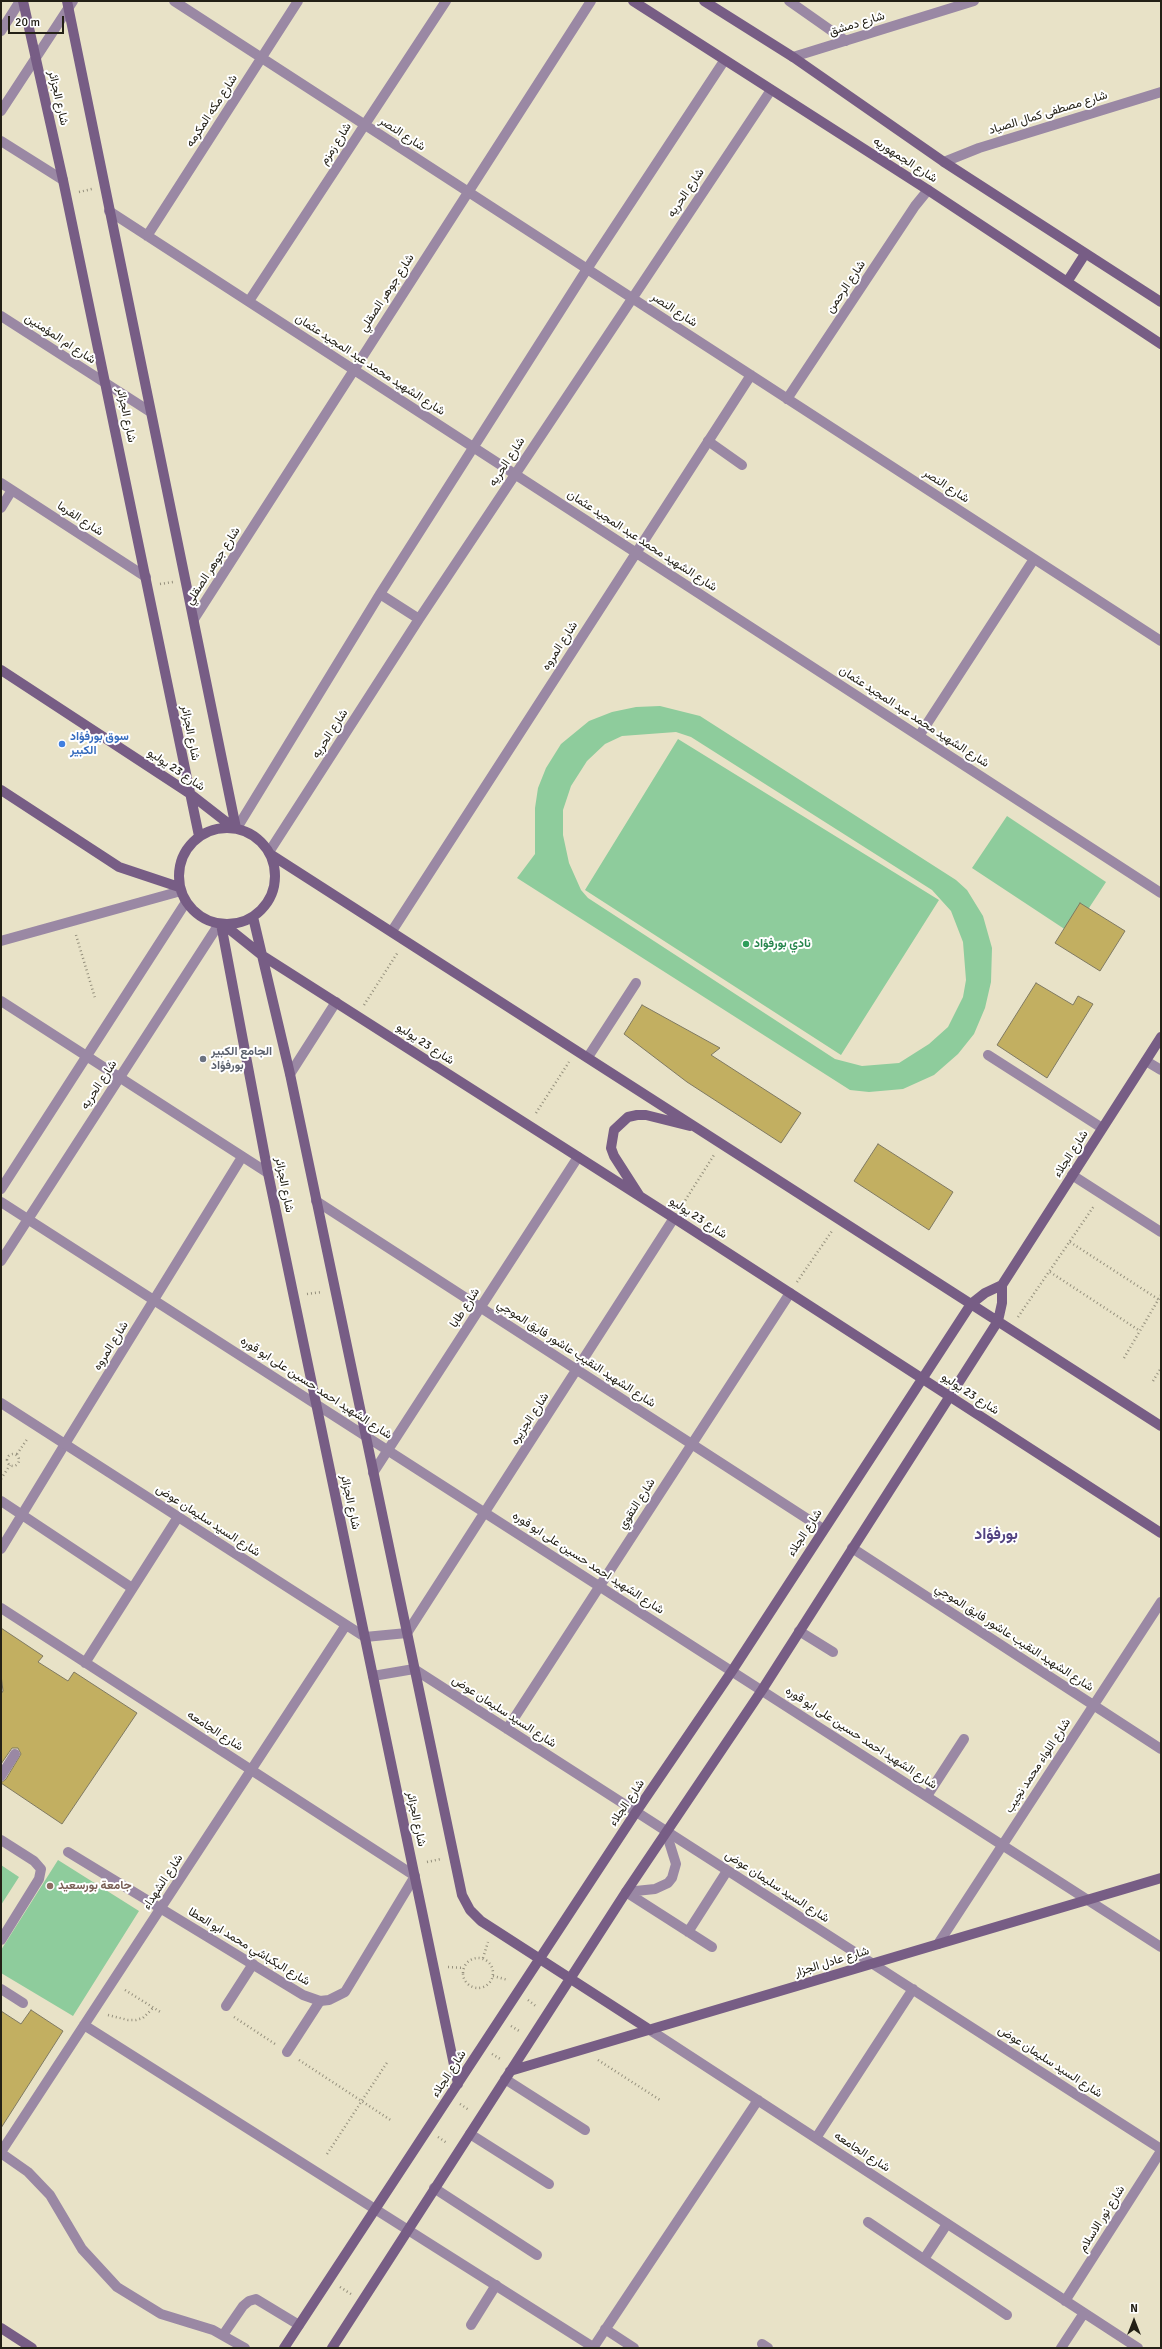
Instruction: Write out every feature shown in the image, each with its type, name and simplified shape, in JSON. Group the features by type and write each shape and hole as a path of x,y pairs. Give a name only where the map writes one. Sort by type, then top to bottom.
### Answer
{"main road":[{"name":"شارع الجزائر","path":"22,1 64,180 199,836"},
{"name":"شارع الجمهوريه","path":"633,1 724,61 928,190 1161,344"},
{"name":"شارع الجمهوريه","path":"704,1 793,57 944,162 1161,302"},
{"name":"شارع الجزائر","path":"69,3 149,411 186,580 236,828"},
{"path":"1067,282 1085,254"},
{"name":"شارع 23 يوليو","path":"1,670 190,793 236,828"},
{"path":"1,790 119,867 180,889"},
{"path":"215,828 236,828 250,833 261,841 270,853 274,865 274,888 269,900 253,917 238,923 221,924 200,916 186,902 180,889 179,870 183,853 199,836 215,828"},
{"path":"270,853 1161,1426"},
{"path":"253,917 290,1074 334,1291 462,1896 472,1914 540,1958"},
{"name":"شارع الجزائر","path":"221,924 268,1173 458,2084"},
{"name":"شارع 23 يوليو","path":"221,924 263,956 674,1218 1161,1533"},
{"name":"شارع الجلاء","path":"284,2348 636,1812 732,1671 970,1304 986,1293 1002,1285 1161,1038"},
{"path":"641,1197 614,1156 611,1148 614,1130 620,1122 628,1117 646,1115 700,1129"},
{"path":"332,2348 626,1892 762,1690 998,1321 1002,1303 1002,1285"},
{"name":"شارع عادل الجزار","path":"510,2073 872,1963 1161,1878"},
{"name":"شارع الجامعه","path":"540,1958 650,2030"},
{"path":"1,2328 32,2348"}],"street":[{"path":"1,31 22,1"},
{"name":"شارع النصر","path":"174,1 1161,641"},
{"name":"شارع مكه المكرمه","path":"147,236 298,1"},
{"name":"شارع زمزم","path":"249,301 446,1"},
{"name":"شارع جوهر الصقلي","path":"194,619 590,1"},
{"path":"788,1 846,42"},
{"name":"شارع دمشق","path":"793,57 846,42 974,1"},
{"path":"1,111 69,3"},
{"path":"236,828 380,594 588,269 724,61"},
{"name":"شارع الحريه","path":"270,853 419,619 631,297 771,90"},
{"name":"شارع مصطفى كمال الصياد","path":"944,162 979,148 1161,92"},
{"path":"1,141 64,180"},
{"name":"شارع الرحمن","path":"787,399 910,213 928,190"},
{"name":"شارع الشهيد محمد عبد المجيد عثمان","path":"109,211 1161,893"},
{"name":"شارع ام المؤمنين","path":"1,316 149,411"},
{"name":"شارع المروه","path":"392,931 751,375"},
{"path":"708,441 742,465"},
{"name":"شارع الفرما","path":"1,483 147,582"},
{"path":"1,508 12,490"},
{"path":"919,736 1034,559"},
{"path":"380,594 419,619"},
{"path":"1,941 180,889"},
{"path":"1,1189 186,902"},
{"name":"شارع الحريه","path":"1,1261 221,924"},
{"path":"588,1057 636,983"},
{"path":"1,1000 268,1173"},
{"path":"290,1074 336,1002"},
{"path":"988,1055 1102,1128"},
{"path":"1146,1061 1161,1070"},
{"name":"شارع المروه","path":"1,1549 242,1157"},
{"name":"شارع طابا","path":"373,1473 578,1157"},
{"path":"1072,1175 1161,1232"},
{"name":"شارع الشهيد النقيب عاشور فايق الموجي","path":"316,1201 823,1529"},
{"name":"شارع الشهيد احمد حسين على ابو قوره","path":"1,1202 1161,1947"},
{"name":"شارع الجزيره","path":"407,1633 674,1218"},
{"name":"شارع التقوي","path":"507,1729 790,1293"},
{"name":"شارع السيد سليمان عوض","path":"1,1403 365,1637"},
{"path":"1,1501 132,1588"},
{"path":"85,1663 178,1517"},
{"name":"شارع الشهيد النقيب عاشور فايق الموجي","path":"852,1548 1161,1749"},
{"name":"شارع اللواء محمد نجيب","path":"938,1944 1161,1602"},
{"name":"شارع الجامعه","path":"1,1608 415,1876"},
{"name":"شارع الشهداء","path":"1,2153 346,1625"},
{"path":"799,1630 833,1652"},
{"path":"365,1637 407,1633"},
{"path":"373,1676 414,1670"},
{"name":"شارع السيد سليمان عوض","path":"414,1670 913,1989 1161,2150"},
{"path":"927,1796 964,1739"},
{"path":"1,1776 15,1754"},
{"path":"626,1892 655,1889 668,1883 672,1878 676,1864 666,1832"},
{"path":"1,1840 34,1861 41,1869 39,1879 1,1940"},
{"name":"شارع البكباشي محمد ابو العطا","path":"68,1852 303,1995 320,2001"},
{"path":"688,1932 727,1871"},
{"path":"287,2052 320,2001 329,2000 345,1992 415,1876"},
{"path":"626,1892 712,1947"},
{"path":"226,2006 253,1964"},
{"path":"1,1989 23,2003"},
{"path":"816,2138 913,1989"},
{"path":"84,2025 376,2208 593,2347 758,2100"},
{"name":"شارع الجامعه","path":"650,2030 1138,2348"},
{"path":"510,2073 585,2130"},
{"path":"470,2134 549,2184"},
{"name":"شارع نور الاسلام","path":"1066,2301 1161,2150"},
{"path":"1,2153 28,2172 50,2195 82,2249 117,2287 161,2314 223,2335 245,2348"},
{"path":"434,2188 537,2255"},
{"path":"868,2222 1007,2315"},
{"path":"924,2260 947,2224"},
{"path":"471,2324 496,2285"},
{"path":"223,2335 243,2306 249,2301 256,2299 299,2326"},
{"path":"1061,2348 1084,2313"},
{"path":"605,2329 634,2348"}],"path":[{"path":"66,194 104,187"},
{"path":"147,582 186,580"},
{"path":"72,921 94,998"},
{"path":"357,1016 406,940"},
{"path":"528,1125 577,1050"},
{"path":"674,1218 721,1143"},
{"path":"1010,1328 1103,1194"},
{"path":"790,1293 840,1219"},
{"path":"1070,1242 1160,1300"},
{"path":"1050,1272 1140,1331"},
{"path":"293,1295 334,1291"},
{"path":"1124,1358 1160,1300 1161,1295"},
{"path":"1153,1381 1161,1368"},
{"path":"17,1454 36,1425"},
{"path":"10,1465 7,1461 8,1456 12,1453 17,1454"},
{"path":"10,1465 15,1466 19,1463 20,1458 17,1454"},
{"path":"1,1479 10,1465"},
{"path":"412,1865 454,1857"},
{"path":"478,1958 488,1961 493,1970 491,1981 481,1988 469,1984 463,1975 466,1964 478,1958"},
{"path":"112,1982 162,2013"},
{"path":"518,1993 547,2015"},
{"path":"226,2006 224,2009 227,2013 392,2121"},
{"path":"95,2009 128,2020 143,2018 153,2008"},
{"path":"500,2019 532,2039"},
{"path":"482,2047 510,2073"},
{"path":"582,2050 660,2100"},
{"path":"328,2154 388,2061"},
{"path":"450,2097 480,2118"},
{"path":"428,2129 459,2151"},
{"path":"329,2280 362,2300"}],"green space":[{"path":"660,706 700,716 956,880 967,890 983,916 992,948 991,982 985,1008 974,1034 958,1054 934,1075 903,1089 869,1092 850,1090 517,878 535,854 535,808 538,788 546,768 561,744 589,721 612,712 636,707","holes":["676,732 691,737 932,890 951,911 963,942 966,980 963,997 948,1027 929,1044 899,1063 862,1066 835,1059 588,898 581,890 569,863 563,835 563,810 571,786 587,761 605,744 622,736"]},
{"path":"678,739 939,900 841,1055 585,890"},
{"path":"1007,816 1106,882 1072,934 972,868"},
{"path":"58,1860 139,1911 73,2016 1,1973 1,1950"},
{"path":"1,1865 19,1877 1,1905"}],"building":[{"path":"1080,903 1125,931 1100,971 1055,943"},
{"path":"1036,983 1073,1005 1078,996 1093,1004 1047,1078 997,1045"},
{"path":"642,1005 720,1048 711,1055 801,1113 781,1143 687,1082 624,1034"},
{"path":"878,1144 953,1192 929,1230 854,1181"},
{"path":"1,1628 43,1656 38,1662 68,1681 74,1672 137,1713 62,1824 1,1783 6,1779 21,1754 18,1748 12,1748 1,1764 1,1694 3,1691 1,1675"},
{"path":"31,2010 63,2031 1,2128 1,2011 21,2024"}],"place":[{"name":"سوق بورفؤاد الكبير","path":"62,744"},
{"name":"نادي بورفؤاد","path":"746,944"},
{"name":"الجامع الكبير بورفؤاد","path":"203,1059"},
{"name":"جامعة بورسعيد","path":"50,1886"}],"district":[{"name":"بورفؤاد","path":"996,1535"}]}
